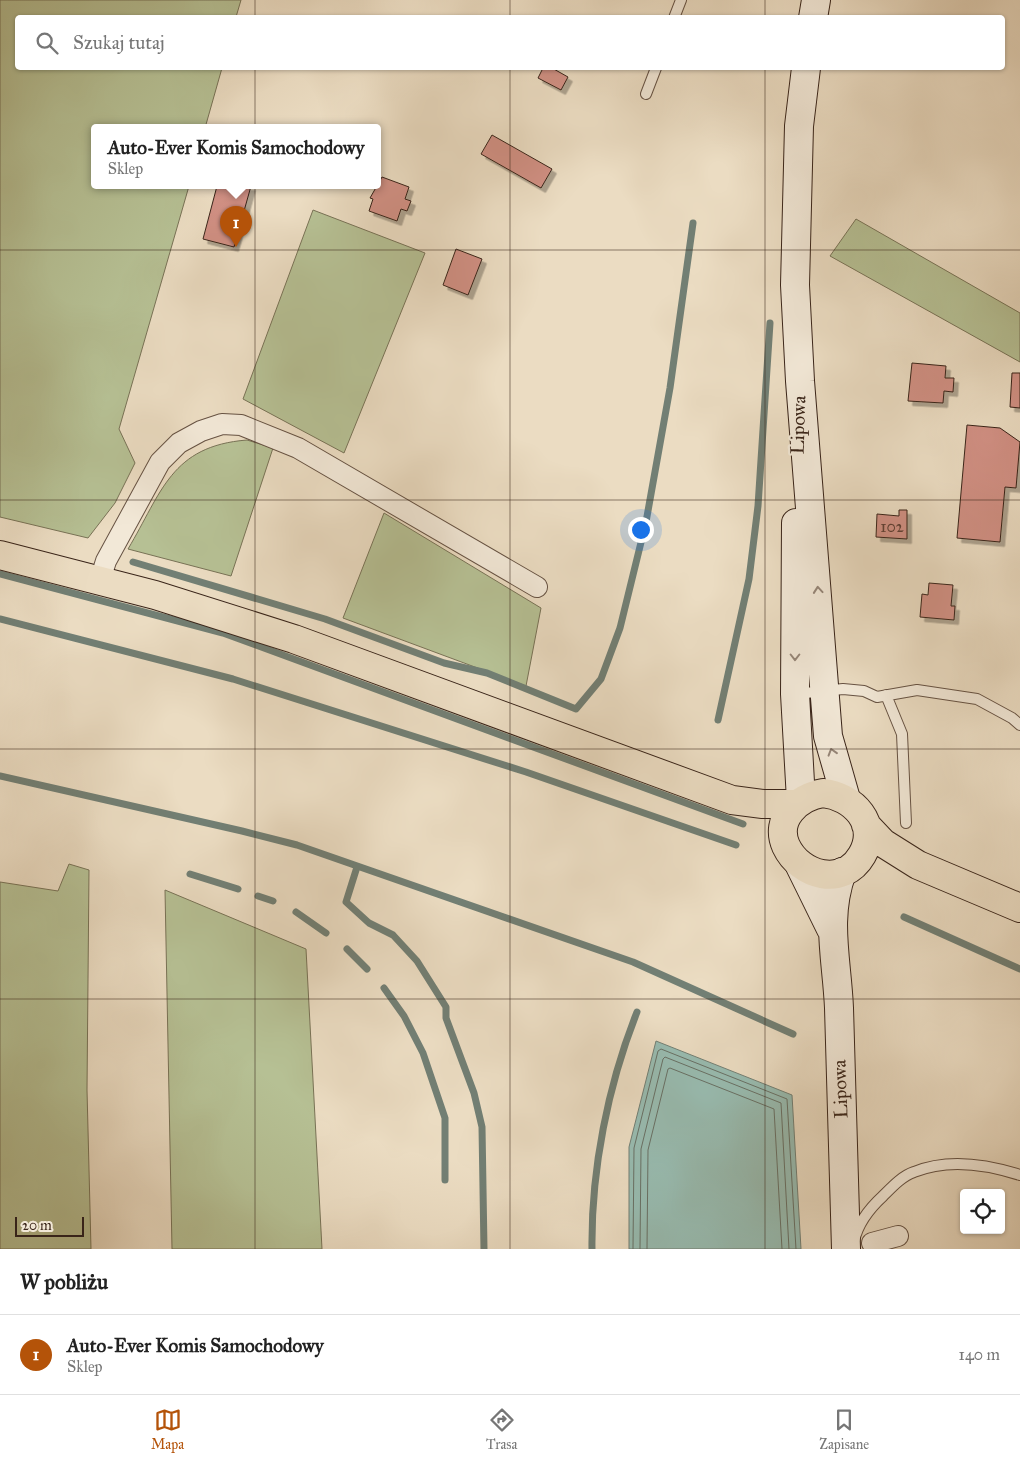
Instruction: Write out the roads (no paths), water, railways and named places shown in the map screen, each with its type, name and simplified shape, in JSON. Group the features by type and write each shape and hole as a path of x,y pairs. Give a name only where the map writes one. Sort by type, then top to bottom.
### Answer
{"highway":[{"path":"0,555 100,580 294,638 732,800 756,814 782,836 786,818 798,802"},
{"path":"732,800 764,804 798,802 824,793 846,799"},
{"name":"Lipowa","path":"846,799 855,805 866,825 866,847 851,865"},
{"path":"866,825 883,844 918,865 1020,908"},
{"name":"Lipowa","path":"782,836 791,856 800,866"},
{"path":"800,866 807,871 824,875 851,865 918,865"}],"main road":[{"path":"814,15 816,0"},
{"path":"800,381 795,285 799,126 806,70"},
{"name":"Lipowa","path":"800,381 828,736 846,799"},
{"name":"Lipowa","path":"798,802 795,694 796,482 800,381"},
{"name":"Lipowa","path":"851,865 835,895 831,929 859,1246"},
{"name":"Lipowa","path":"800,866 831,929"}],"street":[{"path":"100,580 106,561 160,462 179,443 201,431 222,424 241,425 298,448 537,587"},
{"path":"859,1246 898,1236"}],"lane":[{"path":"675,15 681,0"},
{"path":"646,94 655,70"},
{"path":"795,694 843,689 864,692 877,697 917,690 977,699 1012,718 1020,725"},
{"path":"886,695 902,734 906,823"},
{"path":"852,1249 855,1235 872,1206 895,1184 913,1172 960,1163 987,1165 1020,1175"}],"water":[{"path":"656,1041 792,1095 801,1249 629,1249 629,1147"}],"waterway":[{"path":"133,562 325,619 444,663 487,673 576,709 601,679 620,628 646,522 670,388 693,223"},
{"path":"718,720 749,579 758,506 770,323"},
{"path":"0,574 223,633 743,824"},
{"path":"0,619 233,679 526,772 736,845"},
{"path":"0,776 297,845 633,962 793,1034"},
{"path":"357,867 346,902 369,923 393,935 417,961 446,1007 446,1018 474,1093 482,1127 484,1249"},
{"path":"190,874 238,889"},
{"path":"258,896 273,901"},
{"path":"296,912 326,933"},
{"path":"904,917 1020,969"},
{"path":"347,949 367,969"},
{"path":"384,988 404,1016 423,1053 445,1118 445,1180"},
{"path":"592,1249 592,1219 603,1128 618,1069 637,1012"}],"place":[{"name":"Auto-Ever Komis Samochodowy","path":"236,247"}]}
